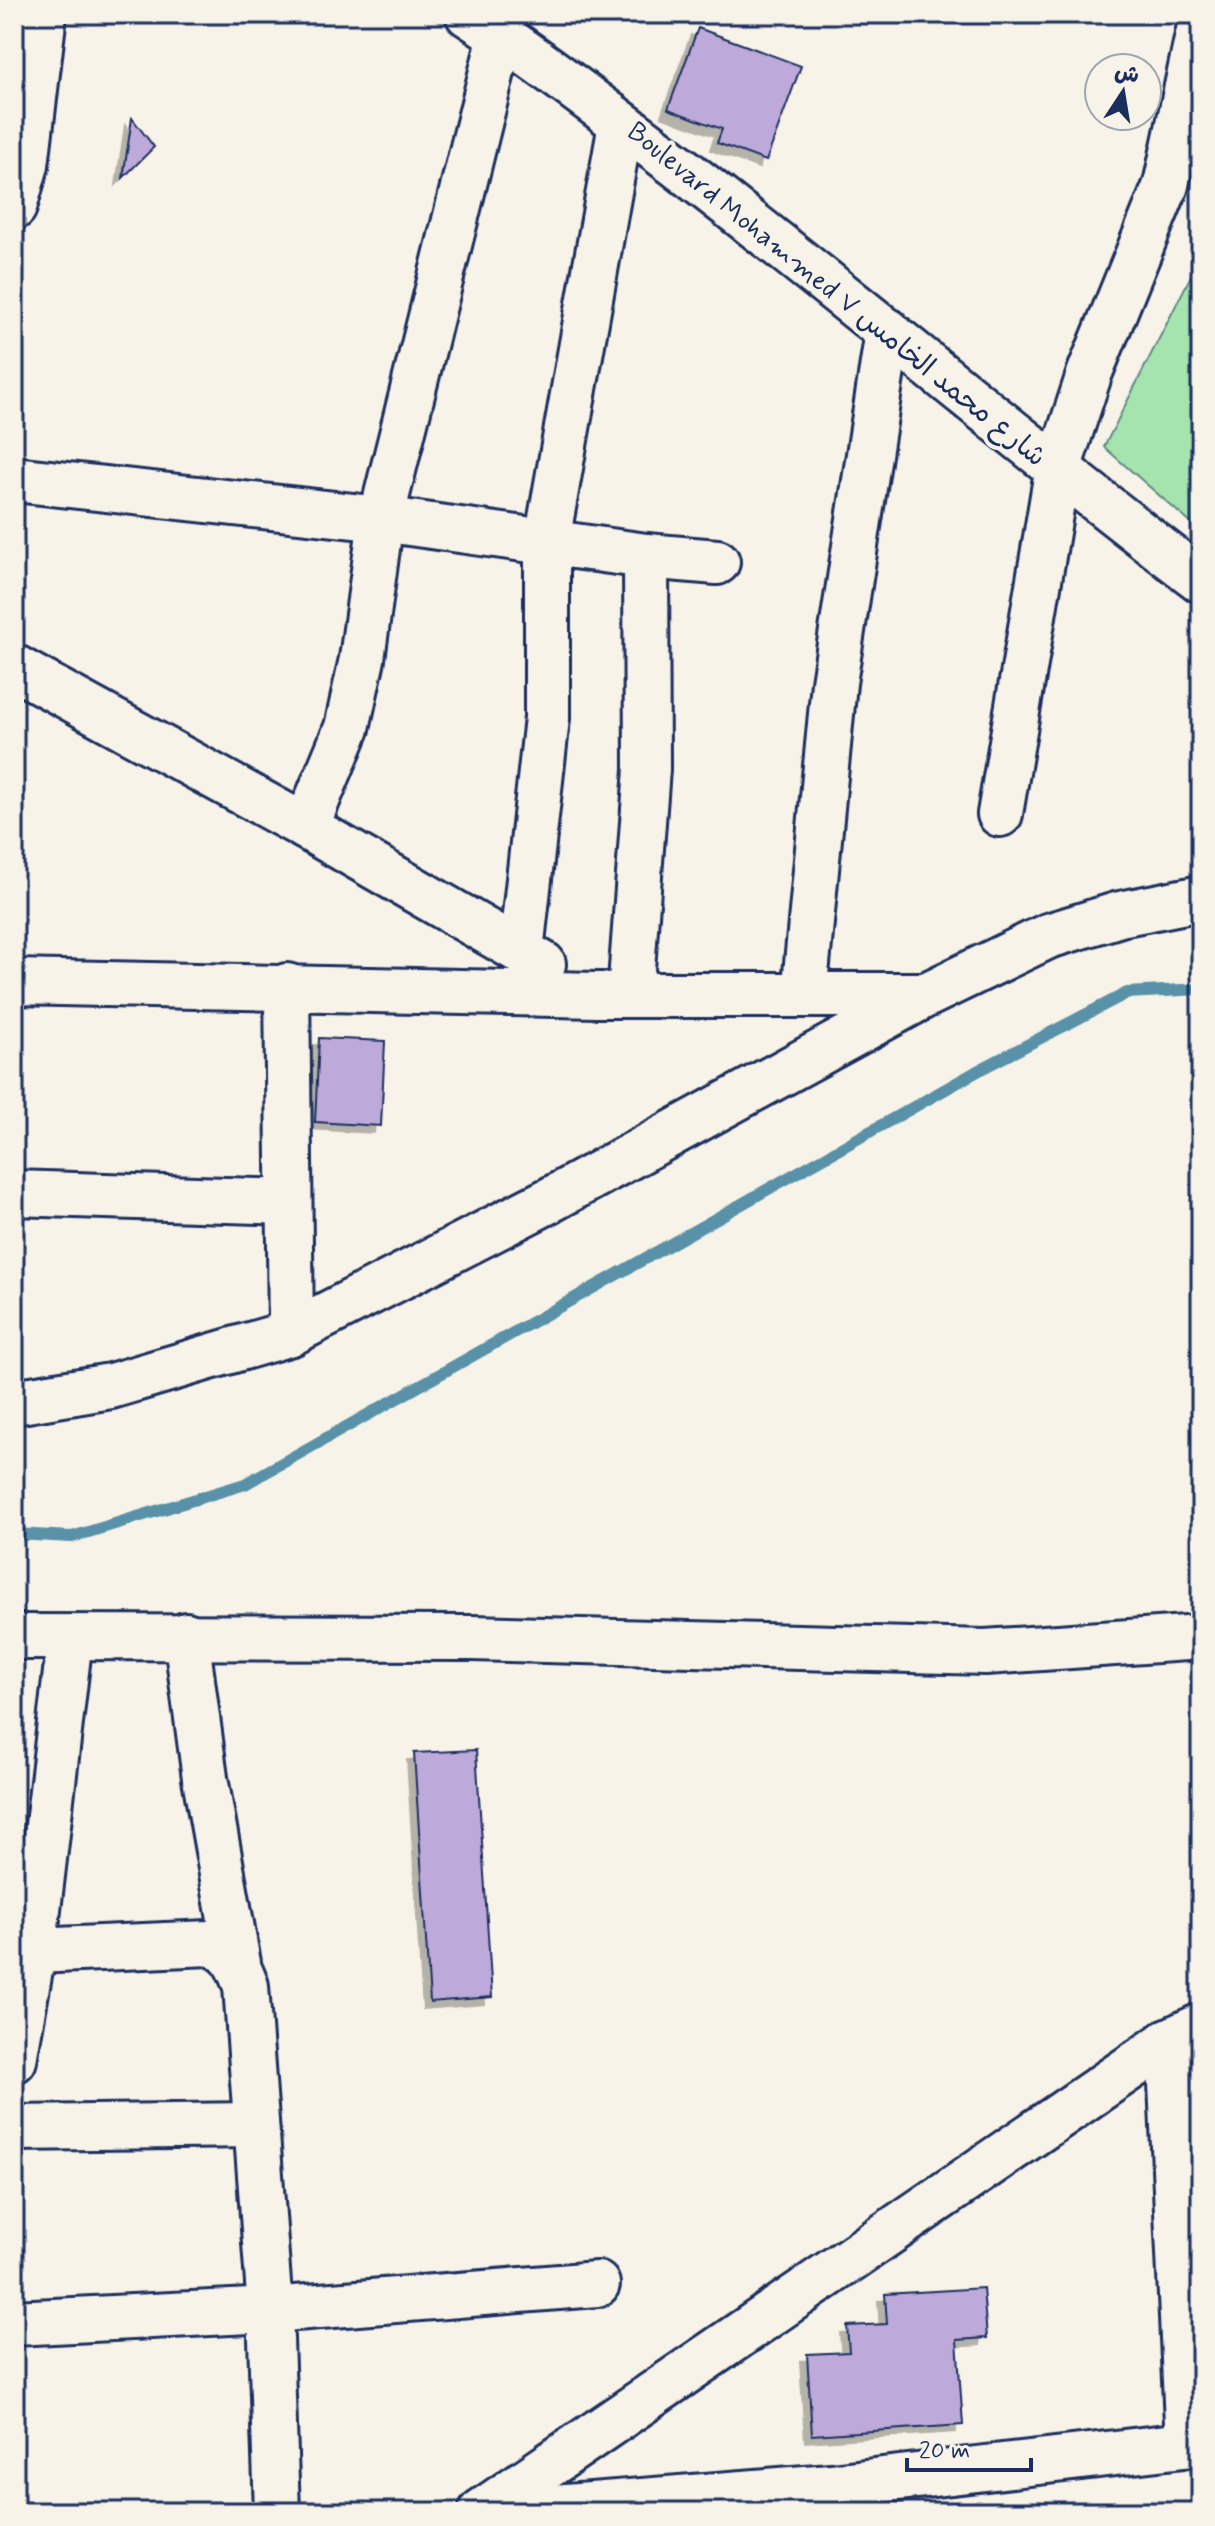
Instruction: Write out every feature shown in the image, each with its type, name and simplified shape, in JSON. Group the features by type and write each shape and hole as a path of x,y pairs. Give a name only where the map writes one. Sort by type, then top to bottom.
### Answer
{"street":[{"path":"14,207 26,165 44,14"},
{"path":"1000,814 1057,472 1090,372 1166,185 1201,21"},
{"path":"306,827 347,728 362,659 381,519 484,24"},
{"name":"Boulevard Mohammed V شارع محمد الخامس","path":"484,24 621,124 888,331 1057,472 1201,580"},
{"path":"521,951 547,718 547,541 621,124"},
{"path":"804,995 834,683 888,331"},
{"path":"14,479 381,519 646,556 717,562"},
{"path":"613,995 647,769 646,556"},
{"path":"14,667 306,827 521,951 613,995"},
{"path":"14,1402 111,1386 291,1333 552,1199 926,995 1048,936 1120,914 1201,898"},
{"path":"14,982 613,995 926,995"},
{"path":"287,986 291,1333"},
{"path":"14,1193 289,1202"},
{"path":"14,1637 186,1635 518,1639 985,1652 1201,1637"},
{"path":"186,1635 205,1778 238,1963 246,1986 270,2310 277,2512"},
{"path":"14,2060 24,1952 70,1638"},
{"path":"24,1952 209,1943 230,1953 238,1963"},
{"path":"503,2512 831,2486 1195,2444 1185,2034"},
{"path":"481,2512 1185,2034"},
{"path":"14,2128 255,2125"},
{"path":"14,2323 270,2310 597,2284"}],"green space":[{"path":"1201,256 1201,532 1104,447"}],"building":[{"path":"698,28 801,66 766,161 717,143 722,129 668,109"},
{"path":"132,118 154,147 123,178"},
{"path":"319,1038 385,1041 381,1126 315,1122"},
{"path":"476,1750 492,1997 430,2002 414,1753"},
{"path":"983,2288 987,2338 957,2340 963,2425 812,2435 807,2354 849,2352 847,2326 887,2324 885,2294"}],"waterway":[{"path":"14,1534 72,1537 245,1484 983,1068 1127,993 1201,989"}]}
